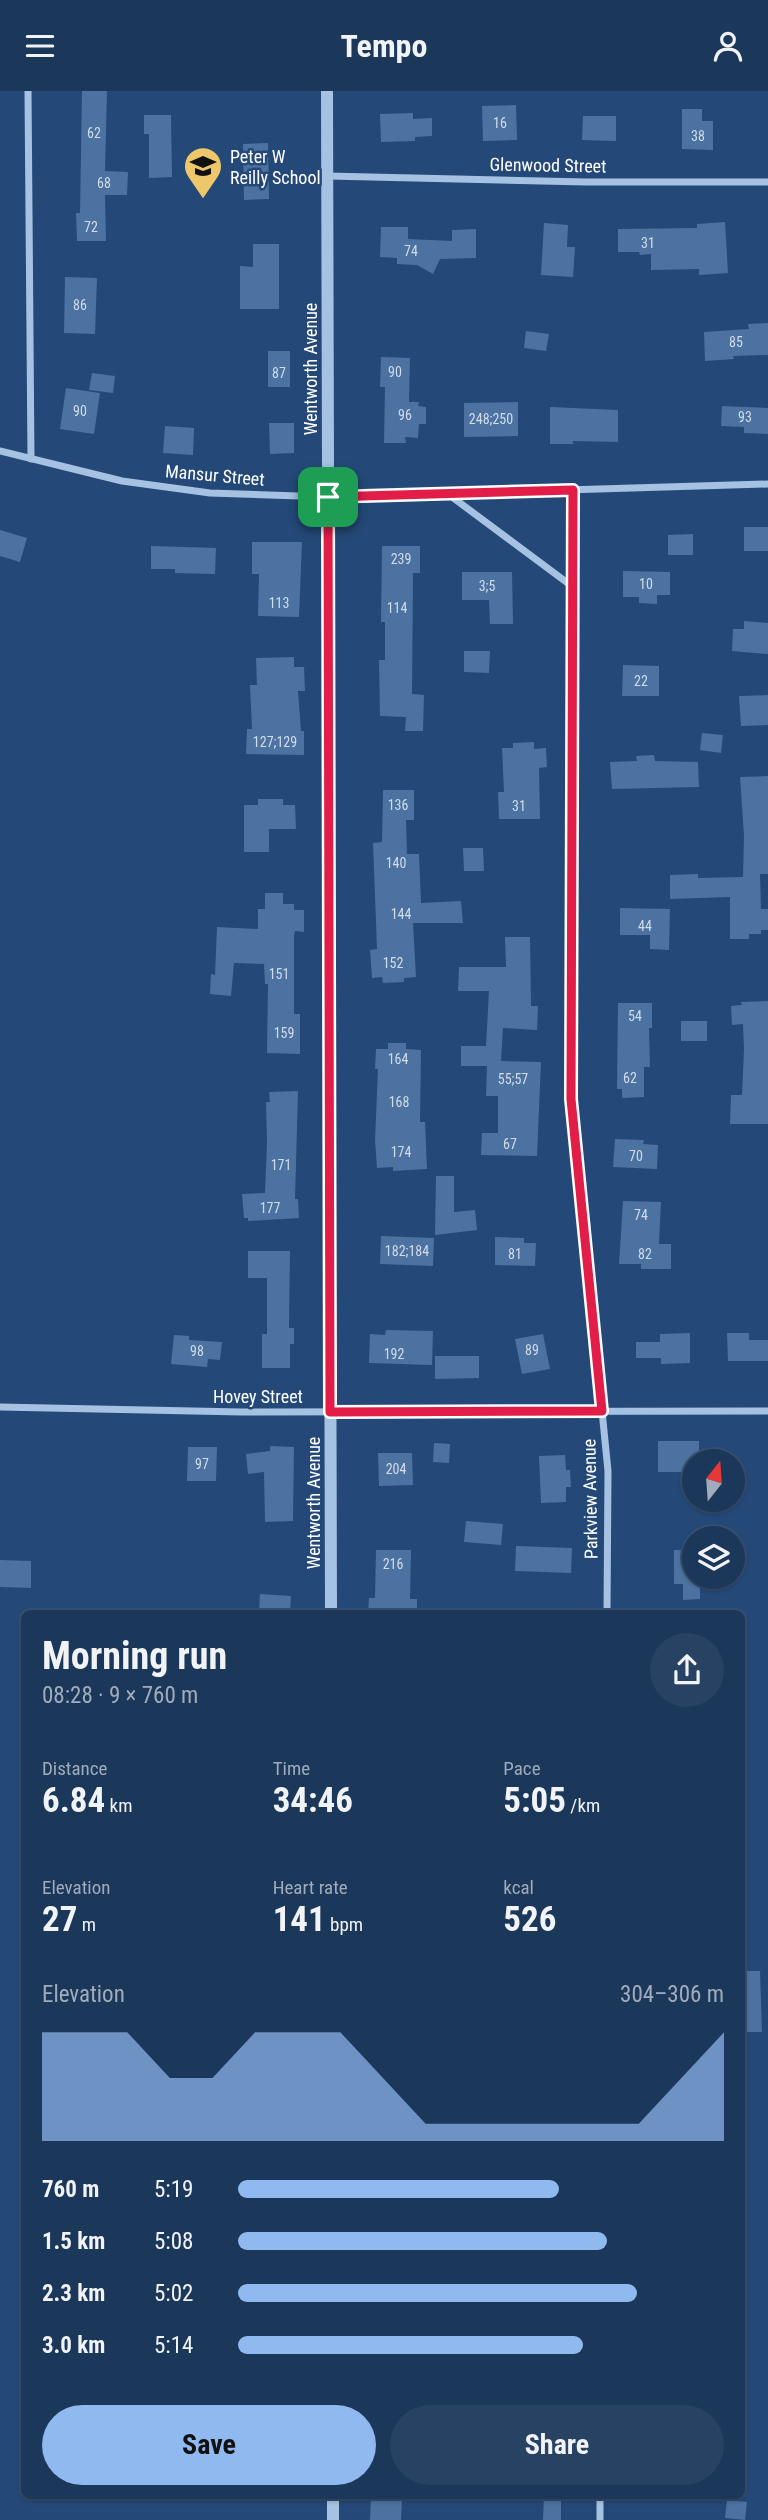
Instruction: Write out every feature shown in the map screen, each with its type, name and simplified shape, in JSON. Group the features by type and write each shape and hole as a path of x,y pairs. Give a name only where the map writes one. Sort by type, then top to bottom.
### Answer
{"street":[{"path":"28,91 31,459"},
{"name":"Wentworth Avenue","path":"327,91 331,1610"},
{"name":"Glenwood Street","path":"327,176 768,183"},
{"name":"Mansur Street","path":"0,451 122,481 210,493 328,497 768,484"},
{"name":"Parkview Avenue","path":"573,490 571,1099 608,1471 607,1610"},
{"path":"448,493 573,587"},
{"name":"Hovey Street","path":"0,1407 330,1412 768,1411"},
{"path":"332,2499 333,2520"},
{"path":"600,2499 600,2520"}],"building":[{"path":"82,91 107,91 105,171 128,172 127,195 105,195 106,241 77,241"},
{"path":"516,105 517,140 483,141 482,106"},
{"path":"682,109 702,109 702,121 713,121 713,150 682,149"},
{"path":"413,113 413,119 432,118 432,136 415,137 415,141 381,142 380,114"},
{"path":"144,115 171,115 172,177 149,178 149,134 144,134"},
{"path":"583,116 616,116 616,141 582,140"},
{"path":"268,143 269,199 244,200 243,144"},
{"path":"725,222 728,273 699,275 699,269 651,270 651,254 618,252 618,229 697,228 697,224"},
{"path":"544,223 568,225 567,247 575,247 573,277 541,275"},
{"path":"381,227 408,227 408,239 452,241 452,230 476,229 476,258 440,259 433,274 417,265 397,264 397,258 380,257"},
{"path":"253,244 279,244 279,309 240,309 240,266 253,267"},
{"path":"65,277 97,278 95,334 64,333"},
{"path":"768,323 768,355 733,356 734,359 705,361 704,332 749,329 748,324"},
{"path":"526,331 549,334 546,351 524,348"},
{"path":"268,351 290,351 290,387 268,387"},
{"path":"381,357 410,358 409,402 419,402 418,406 426,407 426,424 419,424 418,438 405,437 406,443 384,443 385,387 380,387"},
{"path":"92,373 115,376 113,393 89,390"},
{"path":"66,388 100,393 94,434 60,429"},
{"path":"518,402 518,436 464,437 464,403"},
{"path":"722,406 768,408 768,434 744,433 744,427 721,426"},
{"path":"550,407 618,410 618,442 573,441 573,444 550,444"},
{"path":"269,423 294,423 294,453 270,454"},
{"path":"165,426 194,428 193,455 163,453"},
{"path":"744,527 768,527 768,551 744,551"},
{"path":"0,530 27,538 20,562 0,556"},
{"path":"693,534 693,555 668,555 668,535"},
{"path":"252,542 302,542 299,617 258,616 259,574 252,574"},
{"path":"151,546 216,548 215,574 175,573 175,569 151,569"},
{"path":"382,546 420,546 420,573 413,573 412,694 424,695 423,731 405,731 406,717 380,716 379,660 385,660 385,622 381,622"},
{"path":"623,571 670,572 670,595 657,595 657,604 639,603 639,597 623,597"},
{"path":"462,572 512,572 513,624 490,624 489,600 462,600"},
{"path":"744,621 768,623 768,654 732,651 733,629 744,629"},
{"path":"464,651 490,651 489,673 464,672"},
{"path":"294,657 294,667 304,667 305,691 298,691 301,731 304,731 304,755 246,754 247,729 252,729 250,685 257,685 256,658"},
{"path":"623,665 659,666 659,696 622,696"},
{"path":"768,695 768,725 741,726 739,696"},
{"path":"702,733 723,735 721,753 700,750"},
{"path":"534,742 534,749 546,748 547,767 539,768 540,819 499,819 498,792 504,792 502,748 513,748 513,743"},
{"path":"654,755 655,761 698,762 699,787 612,789 610,762 637,761 636,756"},
{"path":"768,776 768,874 760,874 761,909 768,909 768,930 761,930 761,934 749,934 749,939 730,939 730,897 670,899 670,875 698,874 698,878 743,877 744,836 740,777"},
{"path":"383,790 414,790 414,820 406,820 407,854 419,854 421,903 461,901 463,923 413,923 416,977 404,978 404,982 383,983 382,977 372,978 370,950 377,949 373,843 382,842"},
{"path":"258,799 283,799 283,805 295,805 296,829 269,829 269,852 244,852 244,805 258,805"},
{"path":"463,848 483,848 484,871 464,871"},
{"path":"265,893 283,893 283,904 294,904 294,910 304,910 304,932 295,931 294,935 294,1014 300,1014 300,1054 267,1053 268,984 265,984 264,964 234,963 231,996 210,994 211,974 215,975 217,927 258,929 258,909 265,909"},
{"path":"620,908 670,909 669,950 650,949 650,935 620,935"},
{"path":"505,937 530,937 531,1006 538,1006 537,1030 503,1028 501,1061 541,1062 537,1156 481,1155 482,1133 498,1133 498,1096 486,1096 487,1066 461,1066 461,1046 486,1046 489,991 458,991 459,967 506,967"},
{"path":"768,1001 768,1124 730,1124 731,1095 742,1095 744,1050 743,1024 732,1025 731,1006 742,1005 741,1002"},
{"path":"618,1003 652,1003 652,1028 649,1028 650,1067 644,1067 644,1097 622,1098 622,1089 617,1089"},
{"path":"681,1021 707,1021 707,1041 681,1041"},
{"path":"388,1043 406,1043 406,1049 421,1050 420,1122 425,1122 427,1169 393,1171 393,1167 377,1168 376,1049 388,1049"},
{"path":"298,1091 295,1199 298,1199 299,1218 248,1221 248,1218 244,1218 242,1194 265,1193 266,1102 270,1102 269,1092"},
{"path":"615,1139 644,1140 643,1144 658,1145 657,1169 613,1167"},
{"path":"436,1176 454,1176 454,1212 475,1210 477,1230 435,1235"},
{"path":"623,1201 661,1202 659,1244 671,1244 671,1269 641,1269 641,1264 619,1264"},
{"path":"381,1236 434,1238 433,1266 380,1264"},
{"path":"495,1237 524,1238 524,1243 536,1243 535,1266 495,1265"},
{"path":"248,1251 290,1251 289,1328 294,1328 294,1344 290,1344 290,1368 262,1368 262,1334 267,1334 267,1278 248,1278"},
{"path":"386,1330 433,1331 432,1365 369,1363 370,1334 385,1335"},
{"path":"690,1333 690,1363 661,1364 661,1358 636,1358 636,1342 660,1342 660,1334"},
{"path":"727,1333 749,1333 749,1340 768,1340 768,1361 728,1361"},
{"path":"543,1334 550,1369 522,1374 515,1339"},
{"path":"174,1335 189,1336 189,1340 222,1342 220,1360 208,1359 207,1367 171,1364"},
{"path":"435,1356 479,1356 479,1378 435,1379"},
{"path":"658,1441 699,1441 699,1449 682,1449 682,1472 658,1472"},
{"path":"434,1443 450,1444 449,1463 433,1462"},
{"path":"270,1446 294,1447 293,1521 265,1522 264,1472 248,1474 246,1454 270,1451"},
{"path":"188,1447 217,1447 216,1481 187,1481"},
{"path":"378,1453 412,1453 413,1485 379,1486"},
{"path":"565,1455 566,1470 570,1470 571,1487 566,1487 566,1502 541,1503 539,1456"},
{"path":"466,1521 503,1524 501,1545 464,1542"},
{"path":"516,1546 572,1548 571,1573 515,1571"},
{"path":"376,1550 411,1550 410,1599 417,1599 417,1610 368,1610 369,1598 375,1598"},
{"path":"674,1550 682,1550 682,1584 674,1584"},
{"path":"0,1560 31,1561 31,1588 0,1587"},
{"path":"683,1589 700,1589 700,1599 683,1600"},
{"path":"260,1594 291,1596 290,1610 259,1610"},
{"path":"745,1971 760,1971 762,2032 745,2032"},
{"path":"371,2499 402,2499 401,2520 370,2520"},
{"path":"544,2499 561,2499 561,2520 543,2520"},
{"path":"727,2500 747,2502 745,2520 725,2518"}],"place":[{"name":"Peter W Reilly School","path":"203,200"}],"route":[{"path":"573,490 571,1099 602,1411 330,1412 328,497 573,490"}]}
